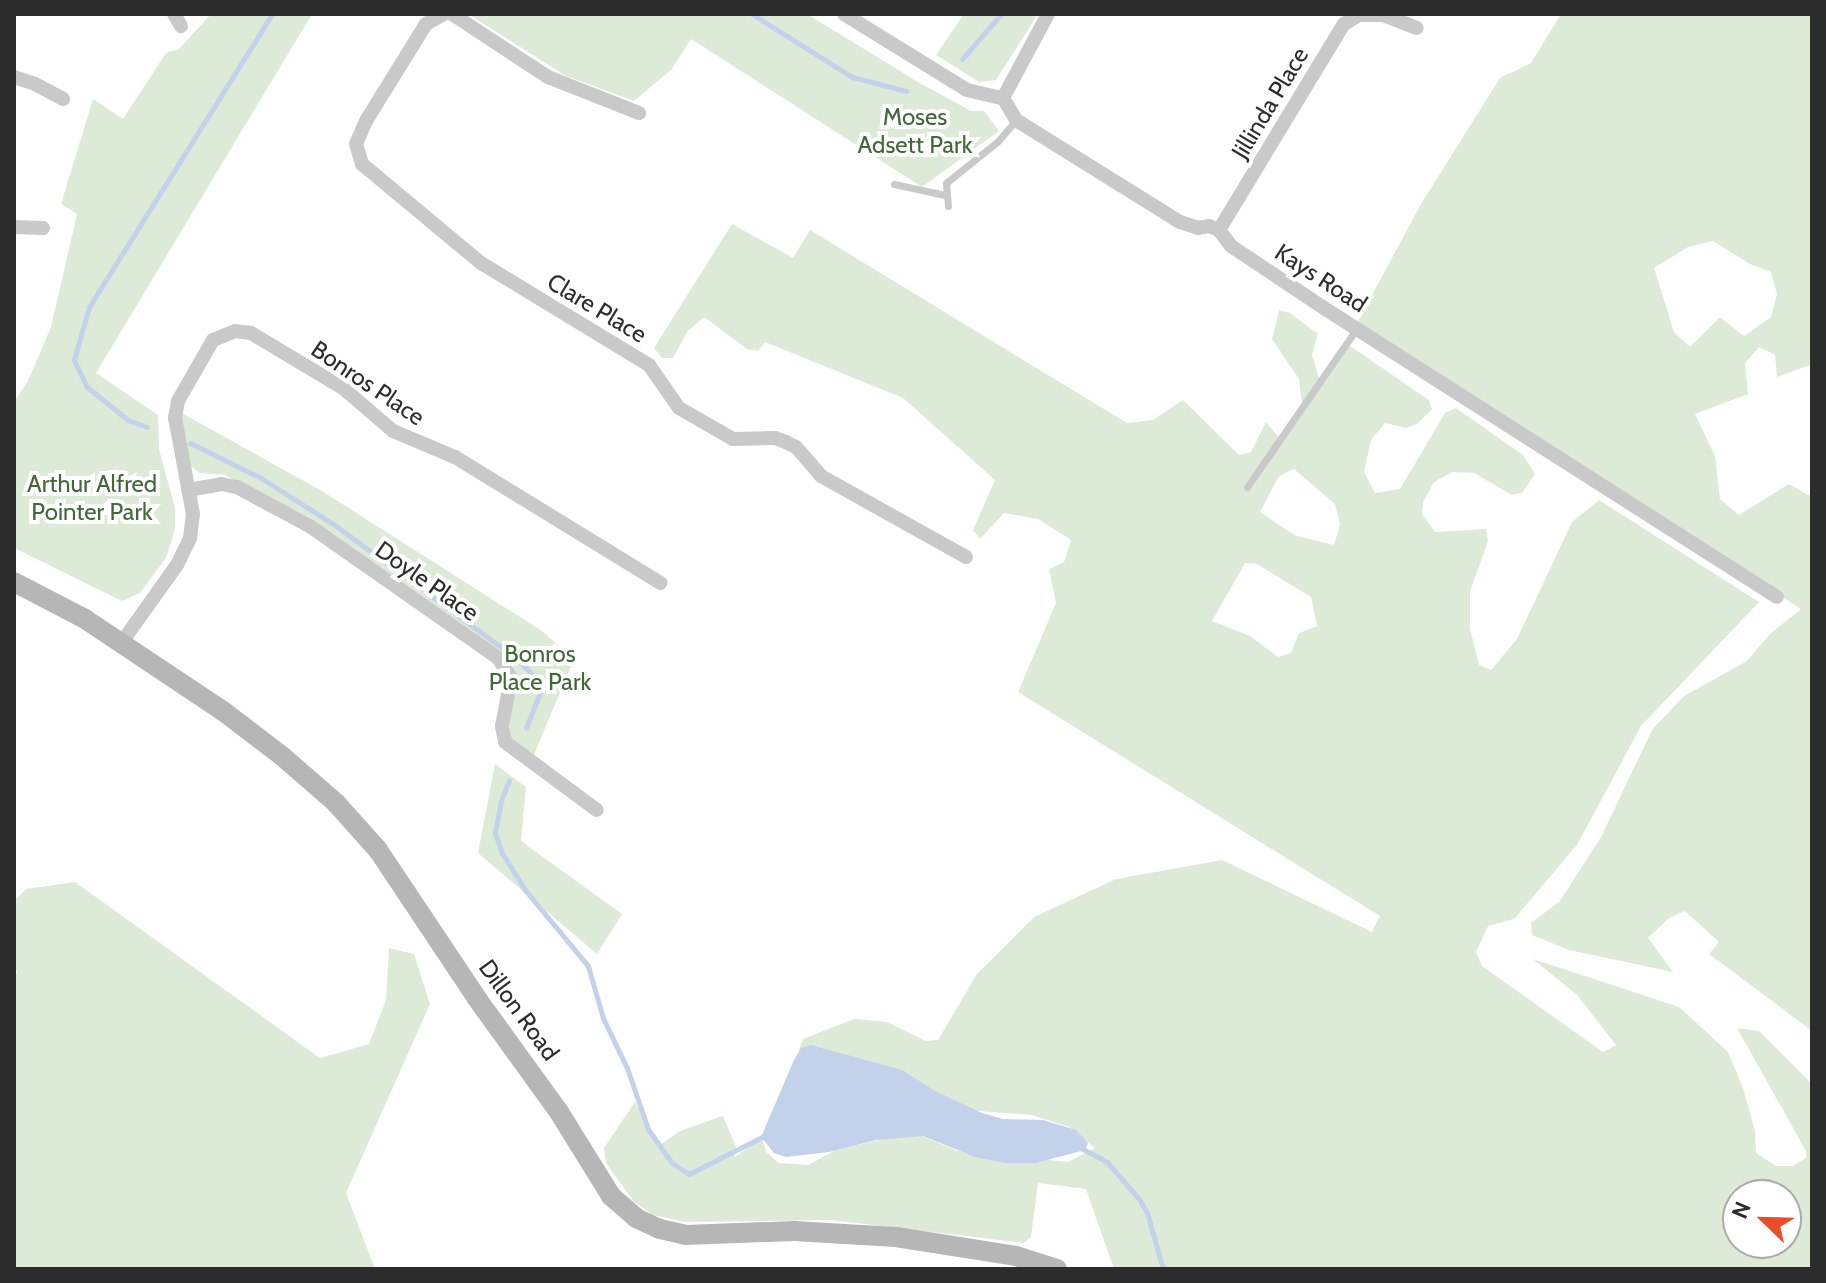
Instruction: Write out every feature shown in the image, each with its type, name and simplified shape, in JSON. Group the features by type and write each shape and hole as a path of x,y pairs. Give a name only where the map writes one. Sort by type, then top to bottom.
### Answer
{"main road":[{"name":"Dillon Road","path":"14,582 122,642 282,756 336,803 378,850 623,1209 660,1229 685,1235 794,1231 896,1237 1016,1256 1057,1269"}],"street":[{"name":"Clare Place","path":"444,14 426,24 367,119 356,144 362,164 481,263 649,365 679,408 733,439 775,438 796,447 813,471 966,557"},
{"path":"452,14 548,77 639,113"},
{"path":"845,14 967,90 1003,98 1016,120 1180,222 1219,230"},
{"path":"1003,98 1048,14"},
{"name":"Jillinda Place","path":"1219,230 1344,24 1359,15 1383,15 1417,28"},
{"path":"14,77 63,99"},
{"path":"14,227 43,228"},
{"name":"Kays Road","path":"1219,230 1231,246 1777,597"},
{"name":"Bonros Place","path":"122,642 185,551 193,523 175,418 178,401 213,340 227,332 244,331 349,393 393,431 455,457 661,583"},
{"name":"Doyle Place","path":"188,490 221,484 237,487 311,527 498,658 511,678 502,726 505,742 597,810"}],"lane":[{"path":"948,206 946,183 998,141 1016,120"},
{"path":"894,184 945,195"},
{"path":"1247,487 1357,328"}],"green space":[{"name":"Arthur Alfred Pointer Park","path":"211,14 312,14 96,373 158,415 159,449 175,508 175,530 166,558 140,593 122,601 14,548 14,402 28,381 51,327 77,214 61,204 93,99 123,119 166,53 179,49"},
{"name":"Moses Adsett Park","path":"468,14 807,14 918,82 971,111 984,111 999,131 922,187 691,39 671,70 634,101 566,76"},
{"path":"964,14 1038,14 996,80 979,82 936,55"},
{"path":"1561,14 1812,14 1812,364 1777,377 1775,355 1759,347 1745,363 1748,394 1695,414 1715,456 1720,499 1739,515 1789,484 1812,497 1812,1031 1709,954 1719,942 1685,911 1669,918 1648,938 1673,972 1569,950 1532,935 1531,923 1560,901 1601,837 1652,730 1684,696 1747,661 1770,634 1801,609 1357,323 1421,204 1500,78 1531,63","holes":["1713,241 1750,264 1771,272 1777,294 1771,317 1744,336 1720,317 1690,347 1674,332 1654,268 1688,247"]},
{"path":"732,224 793,258 810,230 1127,423 1153,420 1183,400 1239,455 1251,452 1266,422 1280,439 1303,413 1299,379 1272,339 1279,310 1290,313 1318,334 1312,355 1319,378 1339,349 1350,346 1429,400 1432,409 1417,424 1406,428 1385,423 1371,440 1364,472 1375,493 1400,489 1445,413 1456,408 1523,455 1535,474 1522,493 1512,495 1474,473 1453,472 1434,482 1423,502 1422,514 1435,532 1486,529 1488,541 1470,591 1470,629 1479,665 1491,670 1517,639 1572,522 1599,500 1759,602 1641,726 1577,845 1514,919 1488,926 1476,952 1482,966 1603,1052 1616,1045 1577,995 1533,959 1679,1007 1728,1052 1743,1088 1755,1131 1756,1153 1776,1166 1793,1166 1806,1158 1806,1151 1737,1028 1759,1031 1812,1084 1812,1269 1114,1269 1086,1189 1038,1183 1031,1237 1024,1243 831,1220 684,1222 653,1215 634,1202 606,1163 604,1148 635,1102 660,1145 680,1131 723,1116 736,1147 735,1157 761,1137 767,1153 779,1163 808,1165 836,1150 912,1132 958,1151 1068,1162 1095,1148 1069,1127 1032,1115 951,1109 808,1057 799,1050 803,1039 854,1019 887,1022 926,1041 938,1040 977,974 1034,917 1116,879 1222,860 1372,932 1380,916 1018,692 1056,603 1049,569 1064,562 1071,540 1038,519 1004,513 980,539 973,530 995,480 903,398 765,342 758,351 747,349 704,317 687,332 673,358 662,358 654,348","holes":["1294,469 1335,504 1340,525 1334,545 1294,535 1260,512 1279,476","1245,563 1257,564 1311,597 1317,626 1299,633 1291,653 1278,657 1250,636 1212,621"]},
{"name":"Bonros Place Park","path":"178,411 322,491 542,631 574,659 533,757 509,737 513,673 309,521 225,475 200,473 188,464"},
{"path":"495,764 526,787 521,841 622,914 597,954 478,853"},
{"path":"75,882 320,1058 369,1044 386,1000 389,948 414,954 430,1004 346,1193 375,1269 14,1269 14,982 17,971 14,967 14,901 26,889"}],"water":[{"path":"811,1045 902,1070 935,1091 982,1113 1003,1119 1043,1120 1076,1130 1088,1143 1085,1150 1036,1163 1005,1163 975,1157 923,1136 876,1140 829,1152 786,1157 774,1153 761,1137 794,1060 801,1048"}],"waterway":[{"path":"147,427 128,420 87,387 74,360 89,307 272,14"},
{"path":"752,14 852,77 906,91"},
{"path":"962,59 1001,14"},
{"path":"190,443 261,478 336,526 517,659 543,685 526,728"},
{"path":"509,780 495,833 502,853 525,890 588,966 603,1018 627,1068 648,1129 672,1163 689,1174 764,1136"},
{"path":"1079,1147 1107,1162 1139,1199 1147,1213 1163,1269"}]}
